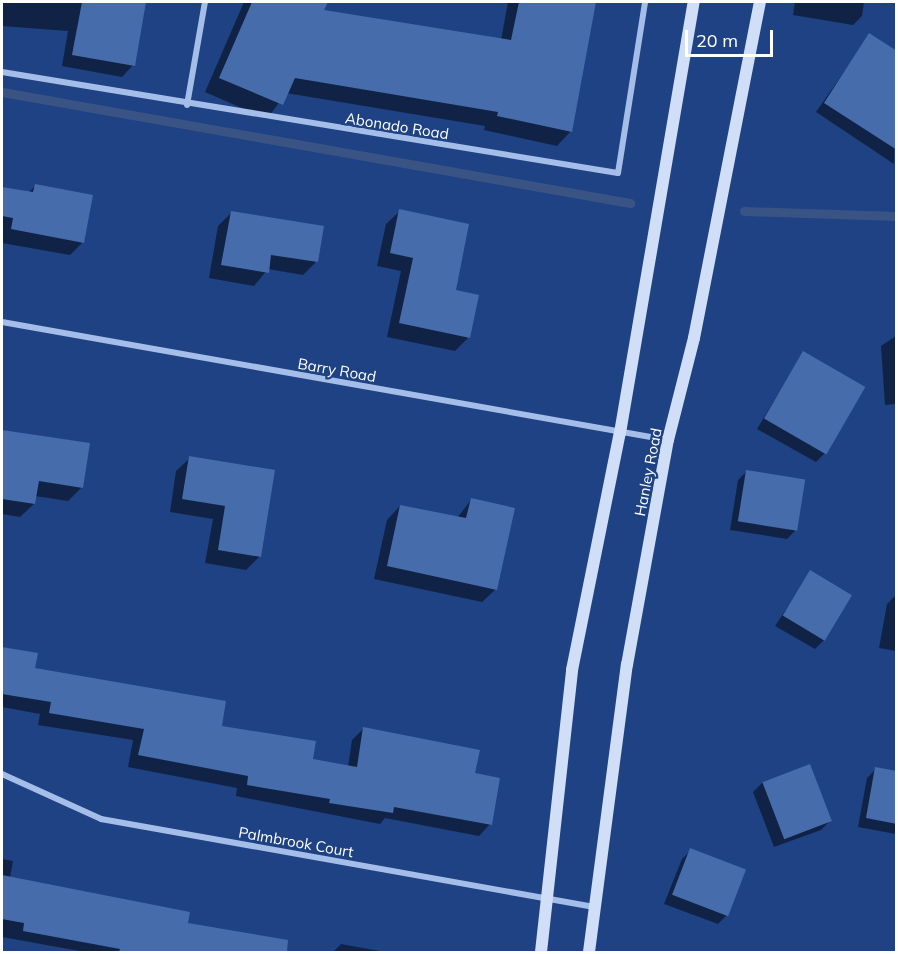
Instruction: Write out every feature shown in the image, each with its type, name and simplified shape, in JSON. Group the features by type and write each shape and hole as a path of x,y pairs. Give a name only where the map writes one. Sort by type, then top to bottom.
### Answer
{"main road":[{"path":"541,952 572,670 620,433 694,2"},
{"name":"Hanley Road","path":"589,952 627,665 668,440 694,338 760,2"}],"street":[{"path":"187,105 206,2"},
{"name":"Abonado Road","path":"2,72 187,105 618,173 645,2"},
{"name":"Barry Road","path":"2,322 668,440"},
{"name":"Palmbrook Court","path":"2,774 101,819 594,907"}],"building":[{"path":"82,2 146,2 135,66 72,55"},
{"path":"252,2 328,2 324,10 511,40 519,2 596,2 572,132 497,116 498,112 295,78 283,105 219,78"},
{"path":"869,33 897,51 897,150 824,103"},
{"path":"35,184 93,195 84,243 11,229 13,218 2,216 2,187 33,192"},
{"path":"399,209 469,224 456,290 479,295 470,338 399,323 413,258 390,253"},
{"path":"231,211 324,226 318,262 271,255 269,273 221,265"},
{"path":"803,351 865,387 826,455 764,419"},
{"path":"2,430 90,443 83,488 39,481 35,504 2,499"},
{"path":"189,456 275,470 261,557 218,550 225,506 182,499"},
{"path":"746,470 805,479 797,531 738,521"},
{"path":"471,498 515,508 497,590 387,566 400,505 466,518"},
{"path":"810,570 852,595 825,641 783,615"},
{"path":"2,647 38,653 35,668 226,701 222,726 316,741 313,759 357,767 363,727 480,750 475,773 500,778 492,825 394,807 393,813 329,803 330,799 247,785 248,776 138,755 144,729 49,713 51,702 2,694"},
{"path":"810,764 832,821 784,839 762,782"},
{"path":"875,767 897,771 897,824 866,818"},
{"path":"690,848 746,870 728,916 672,895"},
{"path":"2,875 190,912 188,923 288,940 287,952 119,952 120,949 23,931 24,923 2,919"}],"waterway":[{"path":"2,92 630,203"},
{"path":"744,211 896,216"}]}
